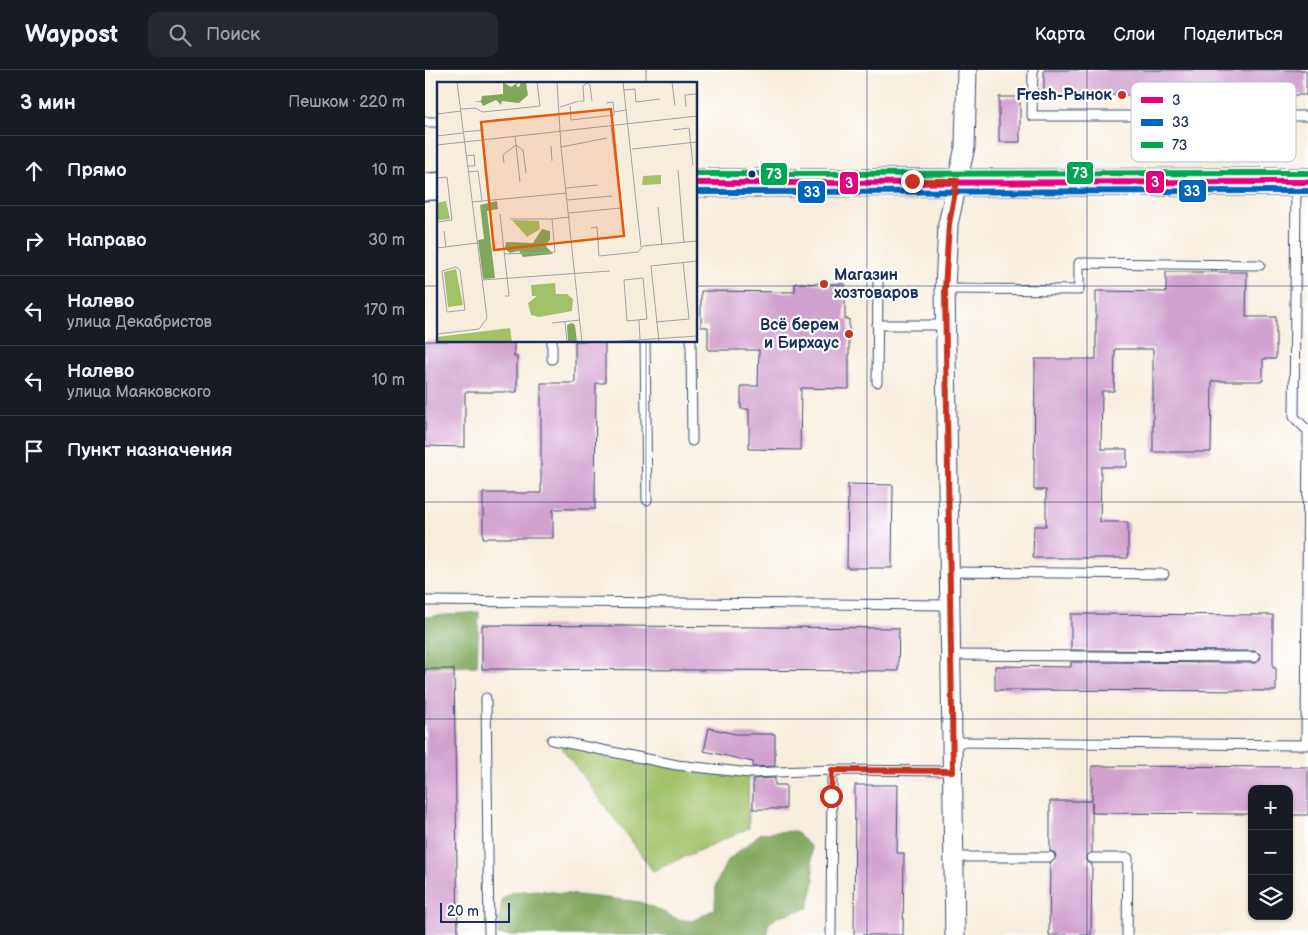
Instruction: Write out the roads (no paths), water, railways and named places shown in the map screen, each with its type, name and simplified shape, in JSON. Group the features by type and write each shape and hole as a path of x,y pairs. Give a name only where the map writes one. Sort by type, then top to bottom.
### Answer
{"main road":[{"path":"697,183 957,181 1302,182"}],"street":[{"path":"955,935 945,290 949,224 965,147 967,70"}],"lane":[{"path":"1033,70 1033,116 1131,116"},
{"path":"953,742 1306,745 1308,431 1294,417 1302,182"},
{"path":"945,290 1079,290 1079,263 1260,265"},
{"path":"877,382 878,280"},
{"path":"877,325 945,325"},
{"path":"552,342 552,359"},
{"path":"645,342 647,500"},
{"path":"691,342 692,441"},
{"path":"950,572 1165,574"},
{"path":"425,601 950,604"},
{"path":"951,655 1255,657"},
{"path":"486,698 489,935"},
{"path":"552,740 677,765 750,773 832,770 953,771"},
{"path":"831,935 832,770"},
{"path":"955,857 1050,857"},
{"path":"1092,858 1128,858 1127,935"}],"place":[{"name":"Fresh-Рынок","path":"1122,95"},
{"name":"Магазин хозтоваров","path":"824,284"},
{"name":"Всё берем и Бирхаус","path":"849,334"}]}
